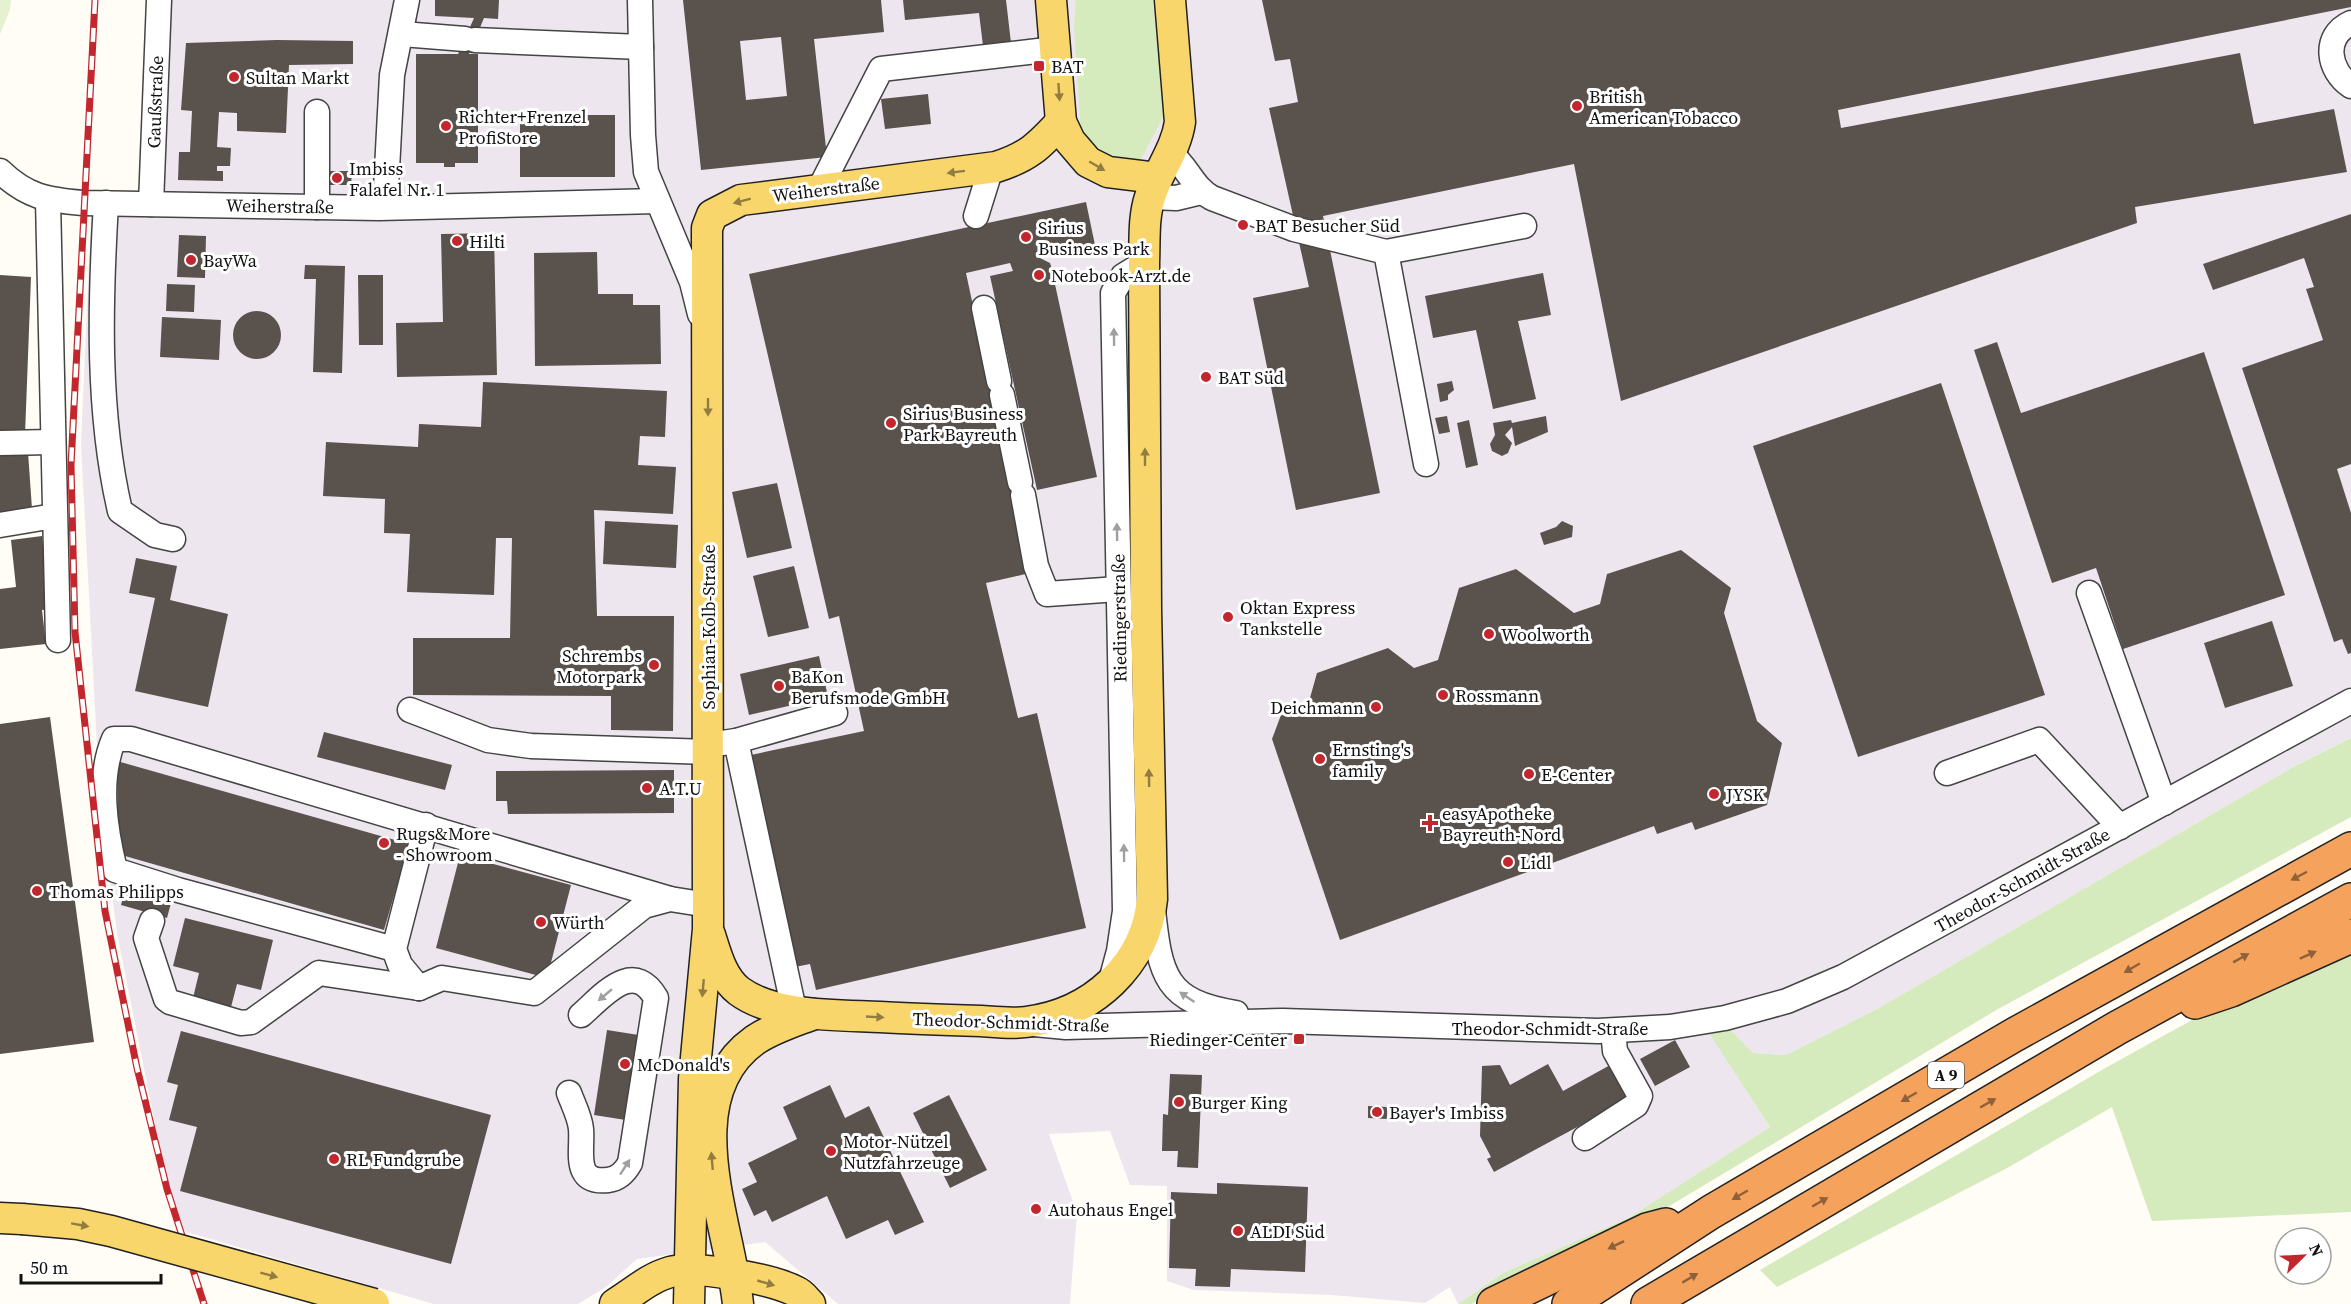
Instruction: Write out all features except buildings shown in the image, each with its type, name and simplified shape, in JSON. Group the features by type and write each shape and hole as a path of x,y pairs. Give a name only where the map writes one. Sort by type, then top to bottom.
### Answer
{"highway":[{"name":"A 9","path":"1569,1304 1711,1212 2034,1024 2351,849"},
{"name":"A 9","path":"1648,1304 2116,1028 2351,900"},
{"path":"2116,1028 2231,990 2351,936"},
{"path":"1494,1304 1647,1230 1711,1212"}],"main road":[{"path":"1051,0 1061,122 1070,141 1097,167 1108,172 1159,176"},
{"name":"Riedingerstraße","path":"1025,1023 1060,1014 1099,994 1109,985 1137,952 1147,931 1152,899 1146,598 1144,263 1146,215 1159,176 1177,139 1180,122 1170,1"},
{"name":"Weiherstraße","path":"708,348 707,228 712,215 741,200 992,168 1022,158 1038,146 1061,122"},
{"name":"Sophian-Kolb-Straße","path":"708,348 717,746 708,917"},
{"path":"708,917 723,970 737,989 757,1001 805,1011"},
{"path":"688,1304 694,1079 708,917"},
{"path":"738,1304 735,1274 712,1166 710,1139 715,1106 725,1078 737,1058 753,1042 805,1011"},
{"name":"Theodor-Schmidt-Straße","path":"805,1011 1025,1023"},
{"path":"11,1219 78,1224 111,1231 374,1304"},
{"path":"615,1304 646,1282 670,1272 689,1269 735,1274 797,1292 810,1304"}],"street":[{"name":"Gaußstraße","path":"151,204 159,0"},
{"path":"385,207 391,86 407,0"},
{"path":"640,0 643,153 646,172 692,282 708,348"},
{"path":"2351,23 2336,34 2331,47 2336,70 2351,86"},
{"path":"402,34 470,40 641,47"},
{"path":"819,190 881,69 1055,49"},
{"path":"317,112 317,207"},
{"path":"1201,192 1184,164 1159,176 1176,198 1201,192 1294,229 1386,252 1524,226"},
{"path":"976,216 992,168"},
{"name":"Weiherstraße","path":"0,171 26,192 48,200 94,203 385,207 657,201"},
{"path":"48,200 58,640"},
{"path":"94,203 102,270 109,465 120,511 155,535 173,539"},
{"path":"1386,252 1426,464"},
{"name":"Riedingerstraße","path":"1109,985 1119,951 1125,911 1113,293 1123,276 1144,263"},
{"path":"984,308 1036,566 1047,594 1118,589"},
{"path":"0,443 52,442"},
{"path":"0,525 54,516"},
{"path":"2089,593 2164,803"},
{"name":"Theodor-Schmidt-Straße","path":"1025,1023 1066,1027 1283,1021 1613,1031 1670,1028 1725,1018 1787,1001 1843,976 2351,702"},
{"path":"410,710 458,730 499,741 543,746 717,746 834,713"},
{"path":"394,949 115,870 104,806 108,753 114,739 131,739 426,825 670,899 708,917"},
{"path":"1947,773 2039,740 2120,827"},
{"path":"717,746 805,1011"},
{"path":"419,988 400,965 394,949 426,825"},
{"path":"152,921 146,938 166,999 241,1023 251,1022 319,973 419,988 442,978 534,993 644,906 670,899"},
{"path":"1152,899 1158,959 1165,976 1178,991 1192,1001 1211,1009 1283,1021"},
{"path":"569,1093 581,1126 580,1164 590,1177 600,1180 618,1177 630,1163 656,998 642,983 628,980 615,986 581,1015"},
{"path":"1585,1138 1636,1105 1640,1096 1615,1051 1613,1031"}],"shaded area":[{"path":"170,0 2351,0 2351,738 2295,766 1877,1009 1786,1055 1753,1053 1730,1029 1710,1033 1770,1127 1630,1217 1503,1273 1458,1304 1450,1287 1425,1303 1332,1295 1194,1290 1167,1281 1167,1186 1130,1185 1110,1131 1049,1134 1077,1213 1070,1304 838,1304 765,1242 637,1259 606,1287 578,1304 434,1304 183,1231 168,1189 117,933 100,802 81,445 91,216 161,216"}],"green space":[{"path":"0,0 11,0 10,10 0,34"},
{"path":"1076,0 1153,0 1164,115 1140,161 1098,164 1081,134 1074,28"},
{"path":"2351,738 2351,817 1998,1009 1641,1223 1472,1304 1458,1304 1503,1273 1630,1217 1770,1127 1709,1033 1730,1029 1753,1053 1786,1055 1877,1009 2295,766"},
{"path":"2351,947 2351,1212 2152,1221 2112,1107 2009,1167 1777,1287 1760,1270 2107,1067 2212,1009"}],"railway":[{"path":"95,0 71,465 75,632 105,911 137,1068 167,1189 204,1304"}],"place":[{"name":"BAT","path":"1039,66"},
{"name":"Sultan Markt","path":"234,77"},
{"name":"British American Tobacco","path":"1577,106"},
{"name":"Richter+Frenzel ProfiStore","path":"446,126"},
{"name":"Imbiss Falafel Nr. 1","path":"337,178"},
{"name":"BAT Besucher Süd","path":"1243,225"},
{"name":"Sirius Business Park","path":"1026,237"},
{"name":"Hilti","path":"457,241"},
{"name":"BayWa","path":"191,260"},
{"name":"Notebook-Arzt.de","path":"1039,275"},
{"name":"BAT Süd","path":"1206,377"},
{"name":"Sirius Business Park Bayreuth","path":"891,423"},
{"name":"Oktan Express Tankstelle","path":"1228,617"},
{"name":"Woolworth","path":"1489,634"},
{"name":"Schrembs Motorpark","path":"654,665"},
{"name":"BaKon Berufsmode GmbH","path":"779,686"},
{"name":"Rossmann","path":"1443,695"},
{"name":"Deichmann","path":"1376,707"},
{"name":"Ernsting's family","path":"1320,759"},
{"name":"E-Center","path":"1529,774"},
{"name":"A.T.U","path":"647,788"},
{"name":"JYSK","path":"1714,794"},
{"name":"easyApotheke Bayreuth-Nord","path":"1430,823"},
{"name":"Rugs&More - Showroom","path":"384,843"},
{"name":"Lidl","path":"1508,862"},
{"name":"Thomas Philipps","path":"37,891"},
{"name":"Würth","path":"541,922"},
{"name":"Riedinger-Center","path":"1299,1039"},
{"name":"McDonald's","path":"625,1064"},
{"name":"Burger King","path":"1179,1102"},
{"name":"Bayer's Imbiss","path":"1377,1112"},
{"name":"Motor-Nützel Nutzfahrzeuge","path":"831,1151"},
{"name":"RL Fundgrube","path":"334,1159"},
{"name":"Autohaus Engel","path":"1036,1209"},
{"name":"ALDI Süd","path":"1238,1231"}]}
